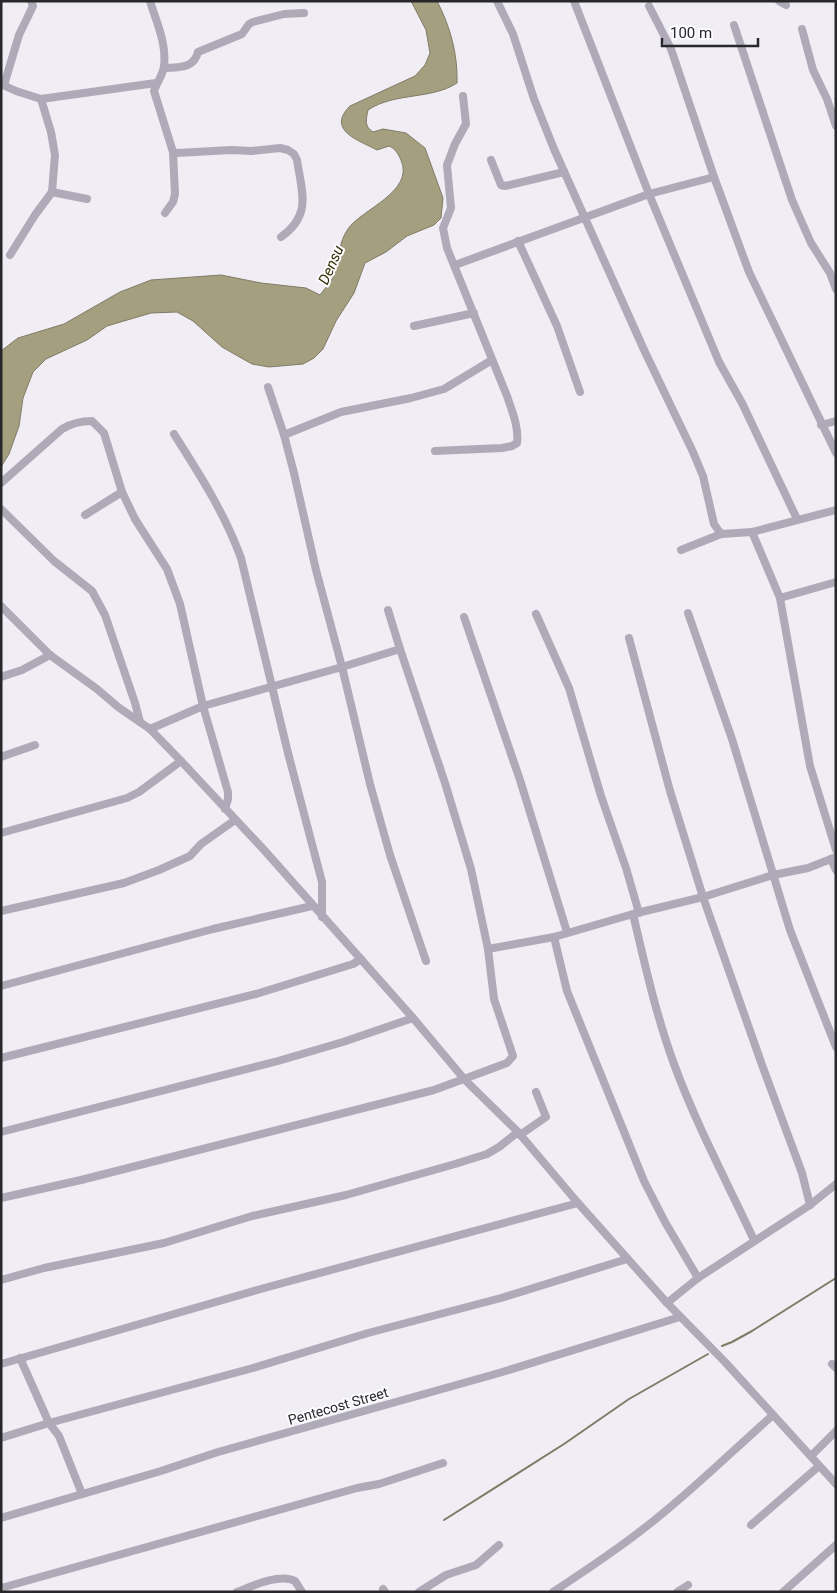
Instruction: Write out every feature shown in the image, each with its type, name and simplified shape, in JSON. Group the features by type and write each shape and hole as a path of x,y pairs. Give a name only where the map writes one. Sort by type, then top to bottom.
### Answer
{"street":[{"path":"31,1 32,6 19,35 3,85 41,99 156,83"},
{"path":"150,1 165,56 164,68 154,91 173,152 176,194 165,213"},
{"path":"497,1 513,34 534,98 564,172 645,352 694,452 704,476 714,524 721,534"},
{"path":"574,1 649,194 719,362 742,403 797,519"},
{"path":"649,6 671,49 714,177 749,272 836,453"},
{"path":"164,68 188,66 196,59 198,52 242,34 252,22 284,14 304,13"},
{"path":"734,25 792,200 811,243 833,272 836,289"},
{"path":"802,28 813,70 827,99 836,126"},
{"path":"435,451 502,448 518,443 518,431 514,416 447,248 443,228 451,208 447,165 455,144 466,124 463,96"},
{"path":"10,255 52,192 55,155 51,132 41,99"},
{"path":"173,152 252,151 280,148 294,154 297,160 303,208 299,220 292,230 282,238"},
{"path":"491,160 501,185 505,186 564,172"},
{"path":"455,265 649,194 714,177"},
{"path":"52,192 87,198"},
{"path":"518,241 557,326 580,392"},
{"path":"414,326 474,313"},
{"path":"284,435 341,412 411,398 444,388 492,360"},
{"path":"268,387 284,435 300,495 316,570 342,668 367,775 385,837 426,961"},
{"path":"1,483 62,429 76,422 92,421 104,433 122,492 135,519 168,570 180,604 203,706 228,792 225,809"},
{"path":"821,425 836,421"},
{"path":"174,434 215,500 230,528 241,558 288,753 322,882 322,917"},
{"path":"85,515 122,492"},
{"path":"1,509 54,560 92,591 105,615 136,703 140,722"},
{"path":"681,550 721,534 752,532 836,510"},
{"path":"752,532 780,598 810,766 836,850"},
{"path":"780,598 836,582"},
{"path":"1,606 50,655 150,729 181,761 414,1018 465,1080 519,1133 627,1259 680,1317 725,1362 836,1484"},
{"path":"1,1198 90,1178 434,1090 507,1063 513,1056 494,999 488,949 471,869 388,610"},
{"path":"688,613 732,739 782,906 805,971 836,1048"},
{"path":"536,614 572,697 626,868 656,1011 675,1067 754,1240"},
{"path":"464,617 520,780 567,932"},
{"path":"629,638 665,773 703,897 802,1173 810,1205"},
{"path":"150,729 203,706 400,650"},
{"path":"1,677 22,670 50,655"},
{"path":"1,756 35,745"},
{"path":"1,833 127,798 139,792 181,761"},
{"path":"1,911 124,882 159,870 190,856 200,844 235,820"},
{"path":"488,949 554,937 636,913 703,897 773,875 808,868 833,858 836,870"},
{"path":"1,986 213,929 312,906"},
{"path":"554,937 567,991 644,1181 665,1222 698,1278"},
{"path":"1,1058 256,994 353,964 361,959"},
{"path":"1,1132 278,1061 414,1018"},
{"path":"1,1280 44,1268 164,1243 252,1216 346,1195 487,1154 544,1119 546,1116 536,1092"},
{"path":"667,1303 698,1278 810,1205 836,1184"},
{"path":"1,1364 257,1290 578,1203"},
{"path":"1,1438 49,1423 253,1368 368,1333 501,1298 627,1259"},
{"name":"Pentecost Street","path":"1,1518 218,1452 499,1373 680,1317"},
{"path":"20,1358 49,1423 59,1436 82,1494"},
{"path":"553,1592 596,1564 648,1526 773,1415"},
{"path":"811,1456 836,1431"},
{"path":"1,1588 356,1488 378,1484 443,1462"},
{"path":"751,1525 819,1466"},
{"path":"419,1592 446,1575 476,1565 499,1545"},
{"path":"783,1592 836,1545"},
{"path":"237,1592 265,1581 290,1579 295,1580 302,1592"},
{"path":"677,1592 688,1585"}],"shaded area":[{"path":"411,1 437,1 446,20 452,41 456,61 457,83 436,92 379,104 368,110 366,122 373,132 383,129 406,133 425,148 443,198 441,218 434,225 407,236 386,252 365,263 354,293 336,321 323,349 314,358 303,364 269,367 252,364 222,347 193,321 177,312 151,313 107,326 87,340 46,359 33,372 23,398 19,426 9,454 1,467 1,351 18,338 64,324 120,292 151,280 221,275 261,283 306,288 320,295 334,276 341,245 348,229 354,222 394,191 400,182 403,171 401,160 395,150 389,146 377,150 361,142 347,133 341,122 343,114 350,106 415,76 425,65 430,53 426,30"}],"waterway":[{"path":"722,1346 752,1331 836,1278"},
{"path":"444,1520 564,1444 629,1399 708,1354"}],"water label":[{"name":"Densu","path":"331,265"}]}
